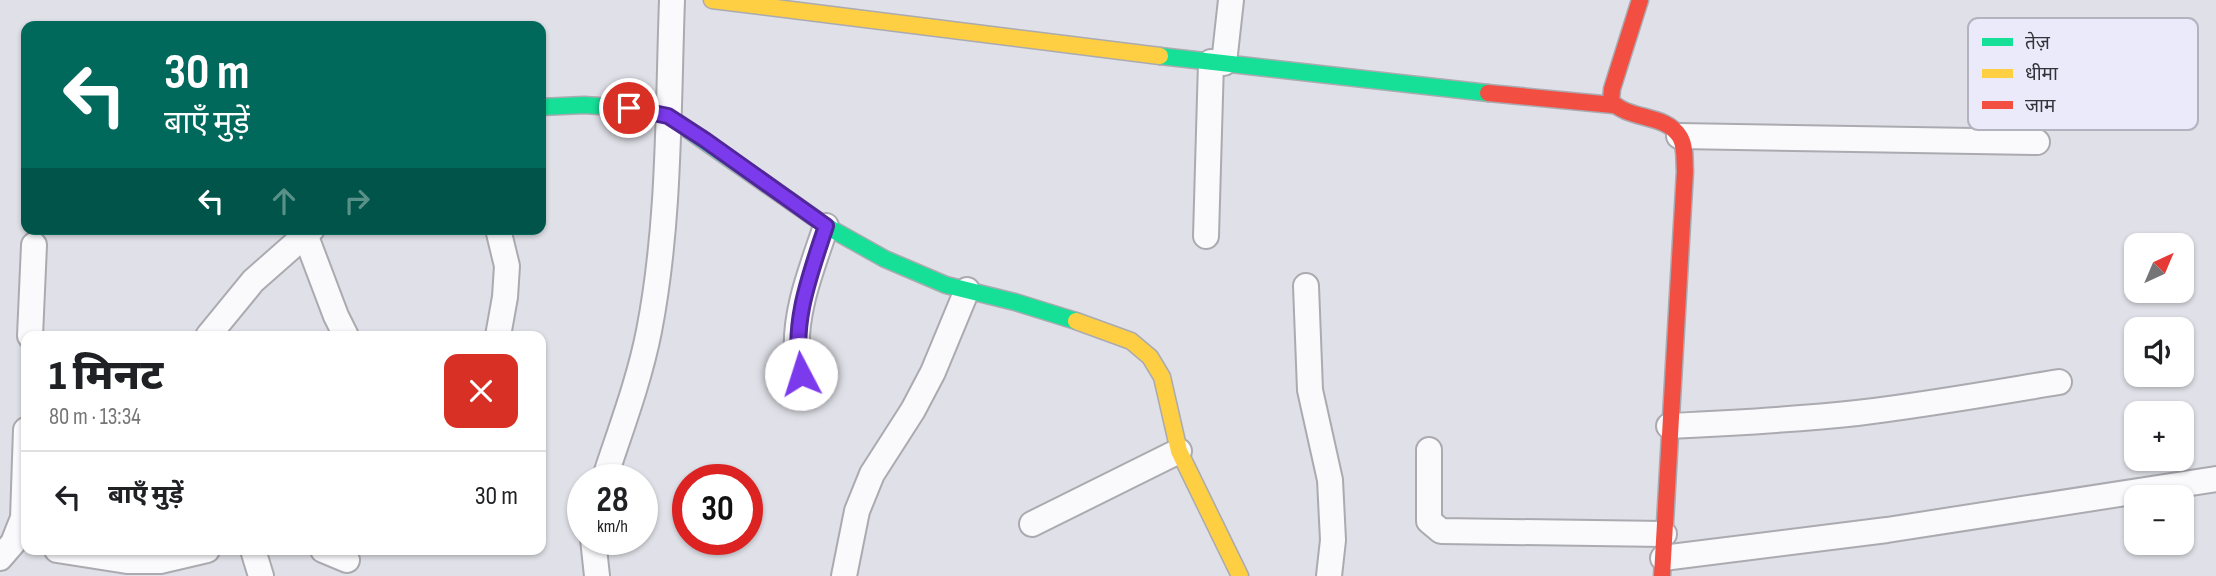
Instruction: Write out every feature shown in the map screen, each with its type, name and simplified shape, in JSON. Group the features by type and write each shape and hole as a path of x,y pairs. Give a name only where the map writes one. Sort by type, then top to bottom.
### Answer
{"street":[{"path":"609,464 649,332 659,261 665,193 672,0"},
{"path":"712,0 812,6 1217,63 1613,106 1623,112 1657,120 1679,136 1683,146 1685,171 1663,556"},
{"path":"1206,236 1217,63 1231,0"},
{"path":"1613,106 1612,89 1640,0"},
{"path":"546,107 584,105 629,108 668,116 826,226 885,259 946,285 1104,330 1131,341 1150,357 1162,377 1179,451 1240,576"},
{"path":"1679,136 2036,142"},
{"path":"804,394 797,355 799,318 807,282 826,226"},
{"path":"212,331 253,281 305,235"},
{"path":"310,235 336,316 344,331"},
{"path":"499,235 507,266 499,331"},
{"path":"30,331 34,245"},
{"path":"1306,286 1310,390 1330,480 1334,540 1329,576"},
{"path":"844,576 857,512 872,474 933,372 967,290"},
{"path":"1669,426 1856,413 2059,382"},
{"path":"1429,450 1429,521 1441,531 1663,556 1887,530 2216,479"},
{"path":"1032,524 1179,451"},
{"path":"13,549 21,524"},
{"path":"76,555 96,560 127,561 160,561 186,555"},
{"path":"255,555 261,576"},
{"path":"335,555 347,560"},
{"path":"595,555 597,576"}],"traffic: fast":[{"path":"1160,56 1488,93"},
{"path":"546,107 584,105 629,108 668,116 826,226 885,259 946,285 1076,321"}],"traffic: slow":[{"path":"712,0 1160,56"},
{"path":"1076,321 1131,341 1150,357 1162,377 1179,451 1240,576"}],"traffic: jam":[{"path":"1640,0 1612,89 1611,101 1627,112 1657,120 1674,129 1682,141 1685,158 1662,576"},
{"path":"1488,93 1613,105"}],"route":[{"path":"629,108 668,116 826,226 807,282 799,318 797,355 801,374"}]}
